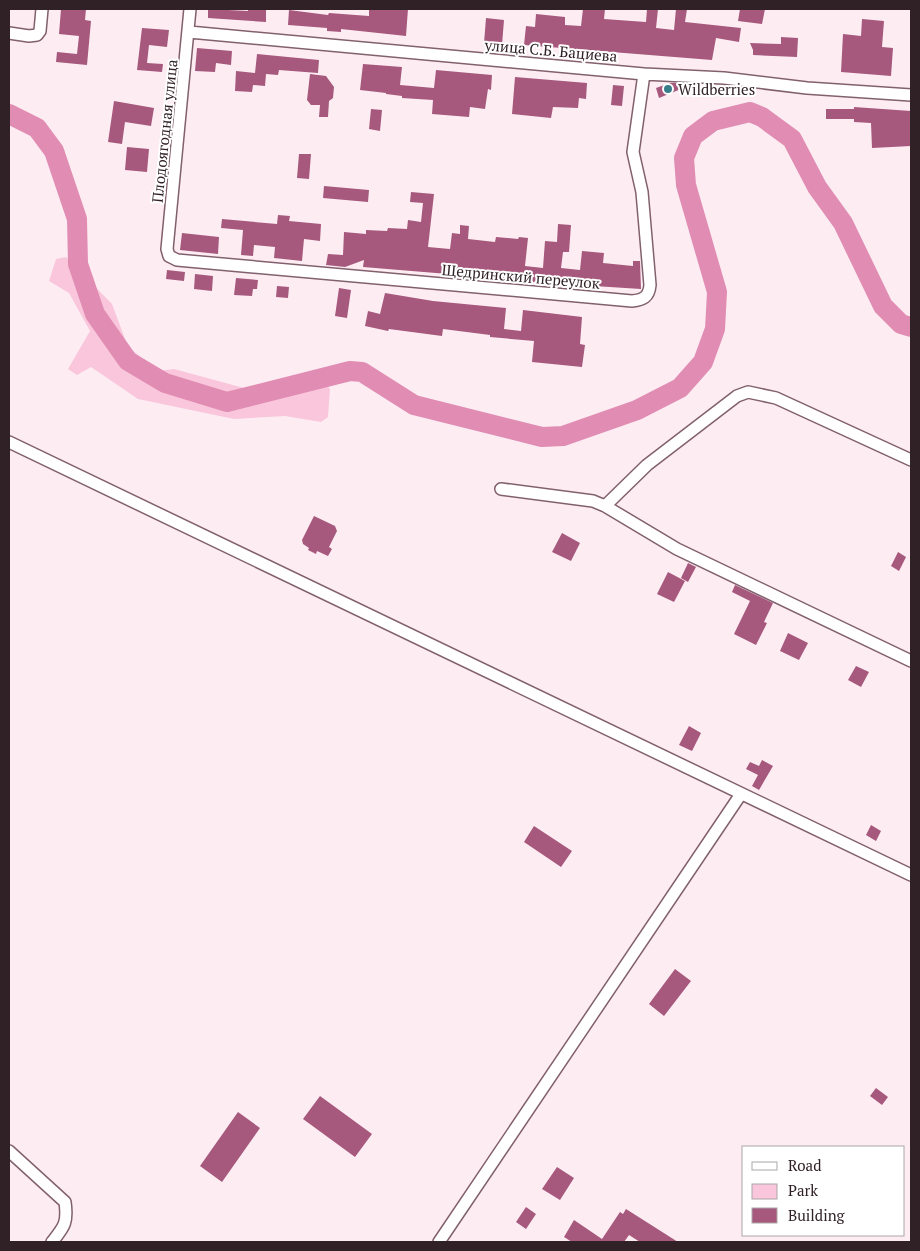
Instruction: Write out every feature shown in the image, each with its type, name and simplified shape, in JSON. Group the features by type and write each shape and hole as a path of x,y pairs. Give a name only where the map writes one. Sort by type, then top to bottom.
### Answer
{"street":[{"path":"9,33 29,36 37,35 40,31 42,9"},
{"name":"Плодоягодная улица","path":"169,256 167,249 190,9"},
{"name":"улица С.Б. Бациева","path":"188,32 644,74 724,78 807,88 911,95"},
{"name":"Щедринский переулок","path":"169,256 177,260 632,301 639,300 646,297 650,292 642,192 633,152 644,74"},
{"path":"605,506 647,465 737,396 748,392 776,398 911,460"},
{"path":"9,442 911,875"},
{"path":"501,489 592,501 605,506 677,549 911,661"},
{"path":"439,1242 741,794"},
{"path":"9,1151 65,1202 67,1217 64,1227 52,1242"}],"green space":[{"path":"66,257 112,304 128,347 158,371 174,369 244,388 315,371 330,389 328,417 321,422 285,416 234,419 138,399 91,367 77,375 68,369 90,331 69,293 49,281 56,259"}],"building":[{"path":"61,9 86,9 85,20 91,21 87,65 56,62 57,52 77,54 79,36 59,34"},
{"path":"208,9 248,11 248,9 266,9 266,22 208,18"},
{"path":"369,9 408,9 406,36 341,29 341,32 327,31 327,28 288,25 289,10 328,15 329,13 369,16"},
{"path":"583,9 605,9 604,19 646,22 647,9 658,9 656,28 674,30 676,9 687,9 685,22 741,28 739,42 716,38 712,60 524,45 526,26 535,27 536,14 565,17 565,25 581,26"},
{"path":"740,9 765,9 762,24 738,21"},
{"path":"486,18 504,20 502,45 484,43"},
{"path":"862,19 884,21 882,47 893,48 891,76 841,72 843,34 861,36"},
{"path":"142,28 169,30 167,47 149,45 147,63 163,64 162,72 137,70"},
{"path":"781,37 798,38 797,57 753,55 750,43 781,44"},
{"path":"197,48 232,51 231,65 216,63 215,72 195,71"},
{"path":"257,54 319,60 318,73 279,70 278,75 266,74 265,86 253,85 252,92 235,91 236,71 255,73"},
{"path":"363,64 402,67 400,85 434,88 436,70 492,75 491,90 488,89 485,109 470,107 469,117 432,114 433,100 402,98 402,96 360,90"},
{"path":"310,74 326,76 334,87 333,98 329,101 328,117 319,117 320,105 311,105 307,100"},
{"path":"515,77 587,83 586,99 579,98 578,108 553,107 551,118 512,114"},
{"name":"Wildberries","path":"670,83 679,83 681,89 659,98 656,88"},
{"path":"613,85 624,86 622,106 611,105"},
{"path":"114,101 154,108 151,126 125,122 122,144 108,142"},
{"path":"854,107 911,111 911,146 872,148 871,123 854,122 854,119 826,119 826,109 854,109"},
{"path":"371,109 382,110 380,131 369,129"},
{"path":"127,147 149,149 147,172 125,170"},
{"path":"299,154 311,154 309,179 297,178"},
{"path":"324,186 369,190 368,202 323,198"},
{"path":"411,192 434,194 428,247 450,249 452,233 460,234 460,225 469,226 468,239 495,242 496,237 528,238 525,266 543,268 545,241 557,242 558,224 571,225 569,252 563,252 561,268 580,270 582,251 604,253 603,263 633,266 633,261 640,261 641,289 484,279 363,267 364,260 345,267 326,265 328,254 343,255 344,232 366,234 366,230 387,231 388,228 407,229 408,220 421,222 423,203 410,202"},
{"path":"278,215 290,216 289,221 321,224 320,241 304,239 302,261 274,258 275,247 254,245 253,256 241,255 243,230 221,228 222,219 277,224"},
{"path":"182,233 219,237 218,254 180,250"},
{"path":"167,270 185,272 184,281 166,279"},
{"path":"195,274 213,276 212,291 194,289"},
{"path":"236,278 258,280 257,289 253,289 252,296 234,295"},
{"path":"277,286 289,287 288,298 276,297"},
{"path":"339,288 351,290 347,318 335,316"},
{"path":"385,293 433,301 506,308 504,329 521,331 523,310 582,317 580,344 585,345 582,367 532,362 534,341 490,337 490,335 443,329 442,336 389,329 388,331 365,326 368,311 380,314"},
{"path":"314,516 335,526 337,531 329,547 332,549 328,556 317,551 316,554 308,550 309,548 303,544 302,540"},
{"path":"562,533 580,543 571,561 552,552"},
{"path":"898,552 906,557 899,571 891,566"},
{"path":"688,563 696,567 688,582 681,578"},
{"path":"668,572 685,581 674,602 657,594"},
{"path":"735,585 773,603 764,622 767,623 756,645 734,634 750,601 732,592"},
{"path":"788,633 808,643 799,660 780,651"},
{"path":"856,666 869,672 861,687 848,680"},
{"path":"689,726 701,733 692,751 679,745"},
{"path":"762,760 773,766 759,790 752,786 758,775 746,769 750,762 759,766"},
{"path":"871,825 881,831 876,841 866,835"},
{"path":"534,826 572,851 561,867 524,842"},
{"path":"675,969 691,981 664,1016 649,1004"},
{"path":"876,1088 888,1097 882,1105 870,1096"},
{"path":"320,1096 372,1134 355,1157 303,1119"},
{"path":"238,1112 260,1128 222,1182 200,1166"},
{"path":"557,1167 574,1178 560,1200 542,1189"},
{"path":"526,1207 536,1214 526,1229 516,1222"},
{"path":"626,1209 678,1242 640,1242 629,1235 624,1242 572,1242 564,1237 574,1220 602,1239 620,1212 623,1214"}],"waterway":[{"path":"9,114 37,128 54,151 77,219 78,264 95,314 128,361 165,383 227,402 350,371 362,372 414,405 542,437 563,436 637,410 680,388 703,362 715,329 717,292 686,185 684,158 693,136 713,121 750,112 762,117 792,139 817,187 843,223 883,306 901,324 911,327"}],"place":[{"name":"Wildberries","path":"668,89"}]}
